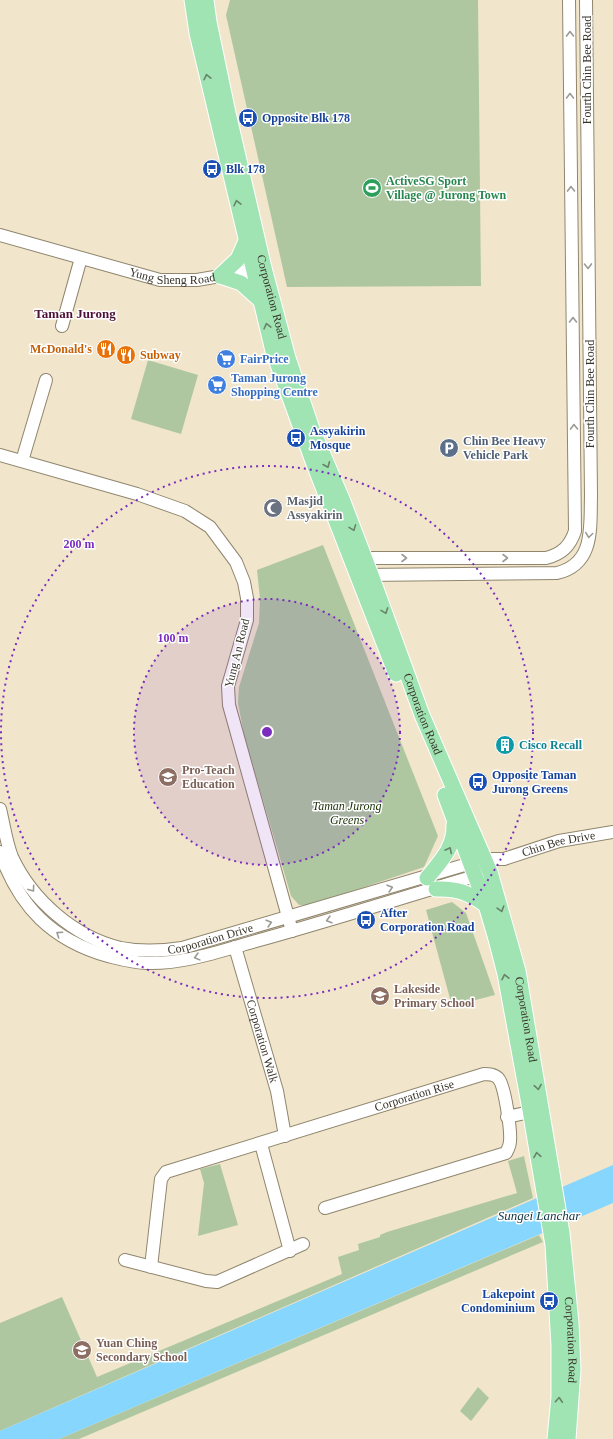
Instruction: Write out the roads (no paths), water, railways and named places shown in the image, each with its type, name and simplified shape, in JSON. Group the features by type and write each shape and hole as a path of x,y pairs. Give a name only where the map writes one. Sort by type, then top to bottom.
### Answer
{"main road":[{"name":"Corporation Road","path":"192,0 197,33 246,241 258,269 312,429 342,499 358,558"},
{"name":"Corporation Road","path":"206,0 208,22 228,113 258,269 261,301 273,351 314,464 358,558 422,716 487,866 518,971 530,1108 548,1191"},
{"path":"246,241 238,259 220,276 241,283 261,301"},
{"name":"Corporation Road","path":"365,575 486,905 523,1036 571,1323 574,1370 568,1439"},
{"path":"453,815 454,836 449,850 431,883 464,891 486,905"},
{"name":"Corporation Road","path":"555,1439 559,1397 556,1234"}],"street":[{"name":"Fourth Chin Bee Road","path":"358,558 546,558 554,556 564,550 571,542 575,524 569,0"},
{"name":"Fourth Chin Bee Road","path":"365,575 557,573 568,570 576,564 587,548 590,535 591,496 586,0"},
{"name":"Yung Sheng Road","path":"0,235 160,280 197,280 258,269"},
{"path":"62,326 81,258"},
{"path":"22,461 46,380"},
{"name":"Yung An Road","path":"0,454 132,493 185,511 210,527 236,562 244,582 247,620 228,686 228,705 292,931"},
{"name":"Corporation Drive","path":"0,810 3,855 11,879 27,905 50,929 72,943 94,952 145,964 180,961 292,931 431,883 487,866"},
{"name":"Chin Bee Drive","path":"487,866 559,841 613,832"},
{"name":"Corporation Drive","path":"3,855 21,874 37,896 58,916 96,940 122,948 164,951 182,948 288,918 431,883"},
{"name":"Corporation Walk","path":"235,947 276,1091 285,1136"},
{"name":"Corporation Rise","path":"285,1136 298,1130 489,1074 499,1078 507,1113 510,1141 506,1152 325,1208"},
{"path":"507,1113 530,1108"},
{"path":"151,1267 163,1175 166,1172 285,1136"},
{"path":"261,1144 290,1251"},
{"path":"125,1260 206,1281 217,1282 303,1244"}],"water":[{"name":"Sungei Lanchar","path":"613,1165 613,1203 59,1439 0,1439 0,1431"}],"place":[{"name":"Opposite Blk 178","path":"248,118"},
{"name":"Blk 178","path":"212,169"},
{"name":"ActiveSG Sport Village @ Jurong Town","path":"372,188"},
{"name":"McDonald's","path":"106,349"},
{"name":"Subway","path":"126,355"},
{"name":"FairPrice","path":"226,359"},
{"name":"Taman Jurong Shopping Centre","path":"217,385"},
{"name":"Assyakirin Mosque","path":"296,438"},
{"name":"Chin Bee Heavy Vehicle Park","path":"449,448"},
{"name":"Masjid Assyakirin","path":"273,508"},
{"name":"Cisco Recall","path":"505,745"},
{"name":"Pro-Teach Education","path":"168,777"},
{"name":"Opposite Taman Jurong Greens","path":"478,782"},
{"name":"After Corporation Road","path":"366,920"},
{"name":"Lakeside Primary School","path":"380,996"},
{"name":"Lakepoint Condominium","path":"549,1301"},
{"name":"Yuan Ching Secondary School","path":"82,1350"}],"district":[{"name":"Taman Jurong","path":"75,313"}],"park label":[{"name":"Taman Jurong Greens","path":"347,813"}]}
